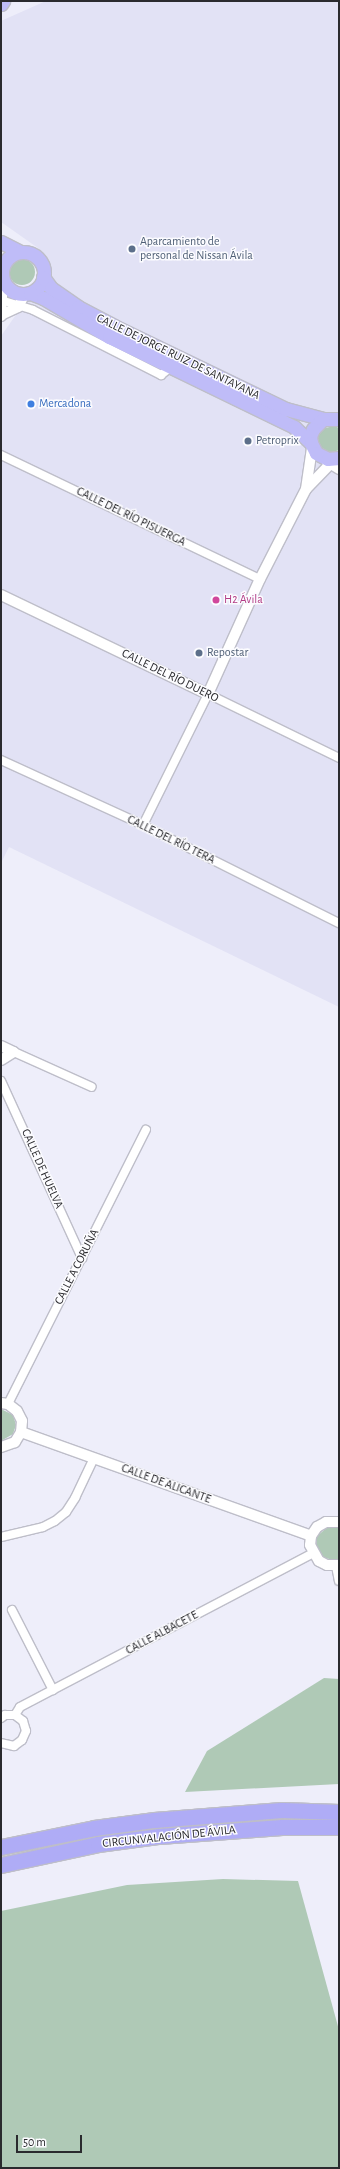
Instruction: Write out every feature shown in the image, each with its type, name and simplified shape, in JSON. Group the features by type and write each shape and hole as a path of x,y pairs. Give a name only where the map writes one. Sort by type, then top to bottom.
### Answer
{"highway":[{"name":"CALLE DE JORGE RUIZ DE SANTAYANA","path":"1,242 21,252 30,254 39,260 43,277 51,288 78,307 114,326 286,409 306,416 323,419 339,419"},
{"path":"2,274 10,256 21,252"},
{"name":"CALLE DE JORGE RUIZ DE SANTAYANA","path":"2,274 11,291 43,298 109,337 289,425 333,462"},
{"path":"27,294 36,289 43,277"},
{"path":"311,445 313,429 323,419"},
{"name":"CIRCUNVALACIÓN DE ÁVILA","path":"1,1847 94,1828 154,1820 282,1810 339,1812"},
{"name":"CIRCUNVALACIÓN DE ÁVILA","path":"1,1865 98,1844 159,1836 274,1828 339,1827"}],"street":[{"path":"1,316 4,301 2,274"},
{"path":"1,316 18,307 27,294"},
{"name":"CALLE DE JORGE RUIZ DE SANTAYANA","path":"4,301 18,307 33,310 161,375 171,367"},
{"path":"306,489 311,445"},
{"name":"CALLE DEL RÍO PISUERGA","path":"1,455 260,579"},
{"path":"143,826 208,694 260,579 306,489 333,462"},
{"name":"CALLE DEL RÍO DUERO","path":"1,595 339,758"},
{"name":"CALLE DEL RÍO TERA","path":"1,760 143,826 339,923"},
{"path":"1,1046 92,1087"},
{"path":"1,1060 14,1052"},
{"name":"CALLE DE HUELVA","path":"1,1081 82,1258"},
{"name":"CALLE A CORUÑA","path":"5,1404 82,1258 146,1130"},
{"path":"1,1447 15,1442 21,1432 22,1421 17,1411 5,1404"},
{"name":"CALLE DE ALICANTE","path":"21,1432 311,1536"},
{"path":"1,1537 43,1527 60,1517 75,1498 94,1458"},
{"path":"339,1522 326,1522 317,1527 311,1536 312,1554 319,1561 338,1565 339,1581"},
{"name":"CALLE ALBACETE","path":"15,1715 20,1707 312,1554"},
{"path":"12,1610 53,1690"},
{"path":"1,1718 15,1715 23,1722 26,1731 22,1740 14,1746 1,1743"}],"shaded area":[{"path":"46,1 339,1 339,1007 9,847 1,863 1,336 47,271 38,248 1,222 1,21"}],"green space":[{"path":"22,259 31,263 35,272 31,281 22,285 13,281 9,272 13,263"},
{"path":"334,426 339,428 339,450 330,453 319,446 317,437 321,429"},
{"path":"1,1409 13,1415 16,1425 13,1434 1,1441"},
{"path":"329,1526 339,1527 339,1559 333,1560 322,1557 316,1547 317,1536"},
{"path":"324,1678 339,1679 339,1784 185,1792 207,1751"},
{"path":"223,1879 298,1881 339,2030 339,2168 1,2168 1,1911 127,1885"}],"place":[{"name":"Aparcamiento de personal de Nissan Ávila","path":"132,249"},
{"name":"Mercadona","path":"31,404"},
{"name":"Petroprix","path":"248,441"},
{"name":"H2 Ávila","path":"216,600"},
{"name":"Repostar","path":"199,653"}]}
